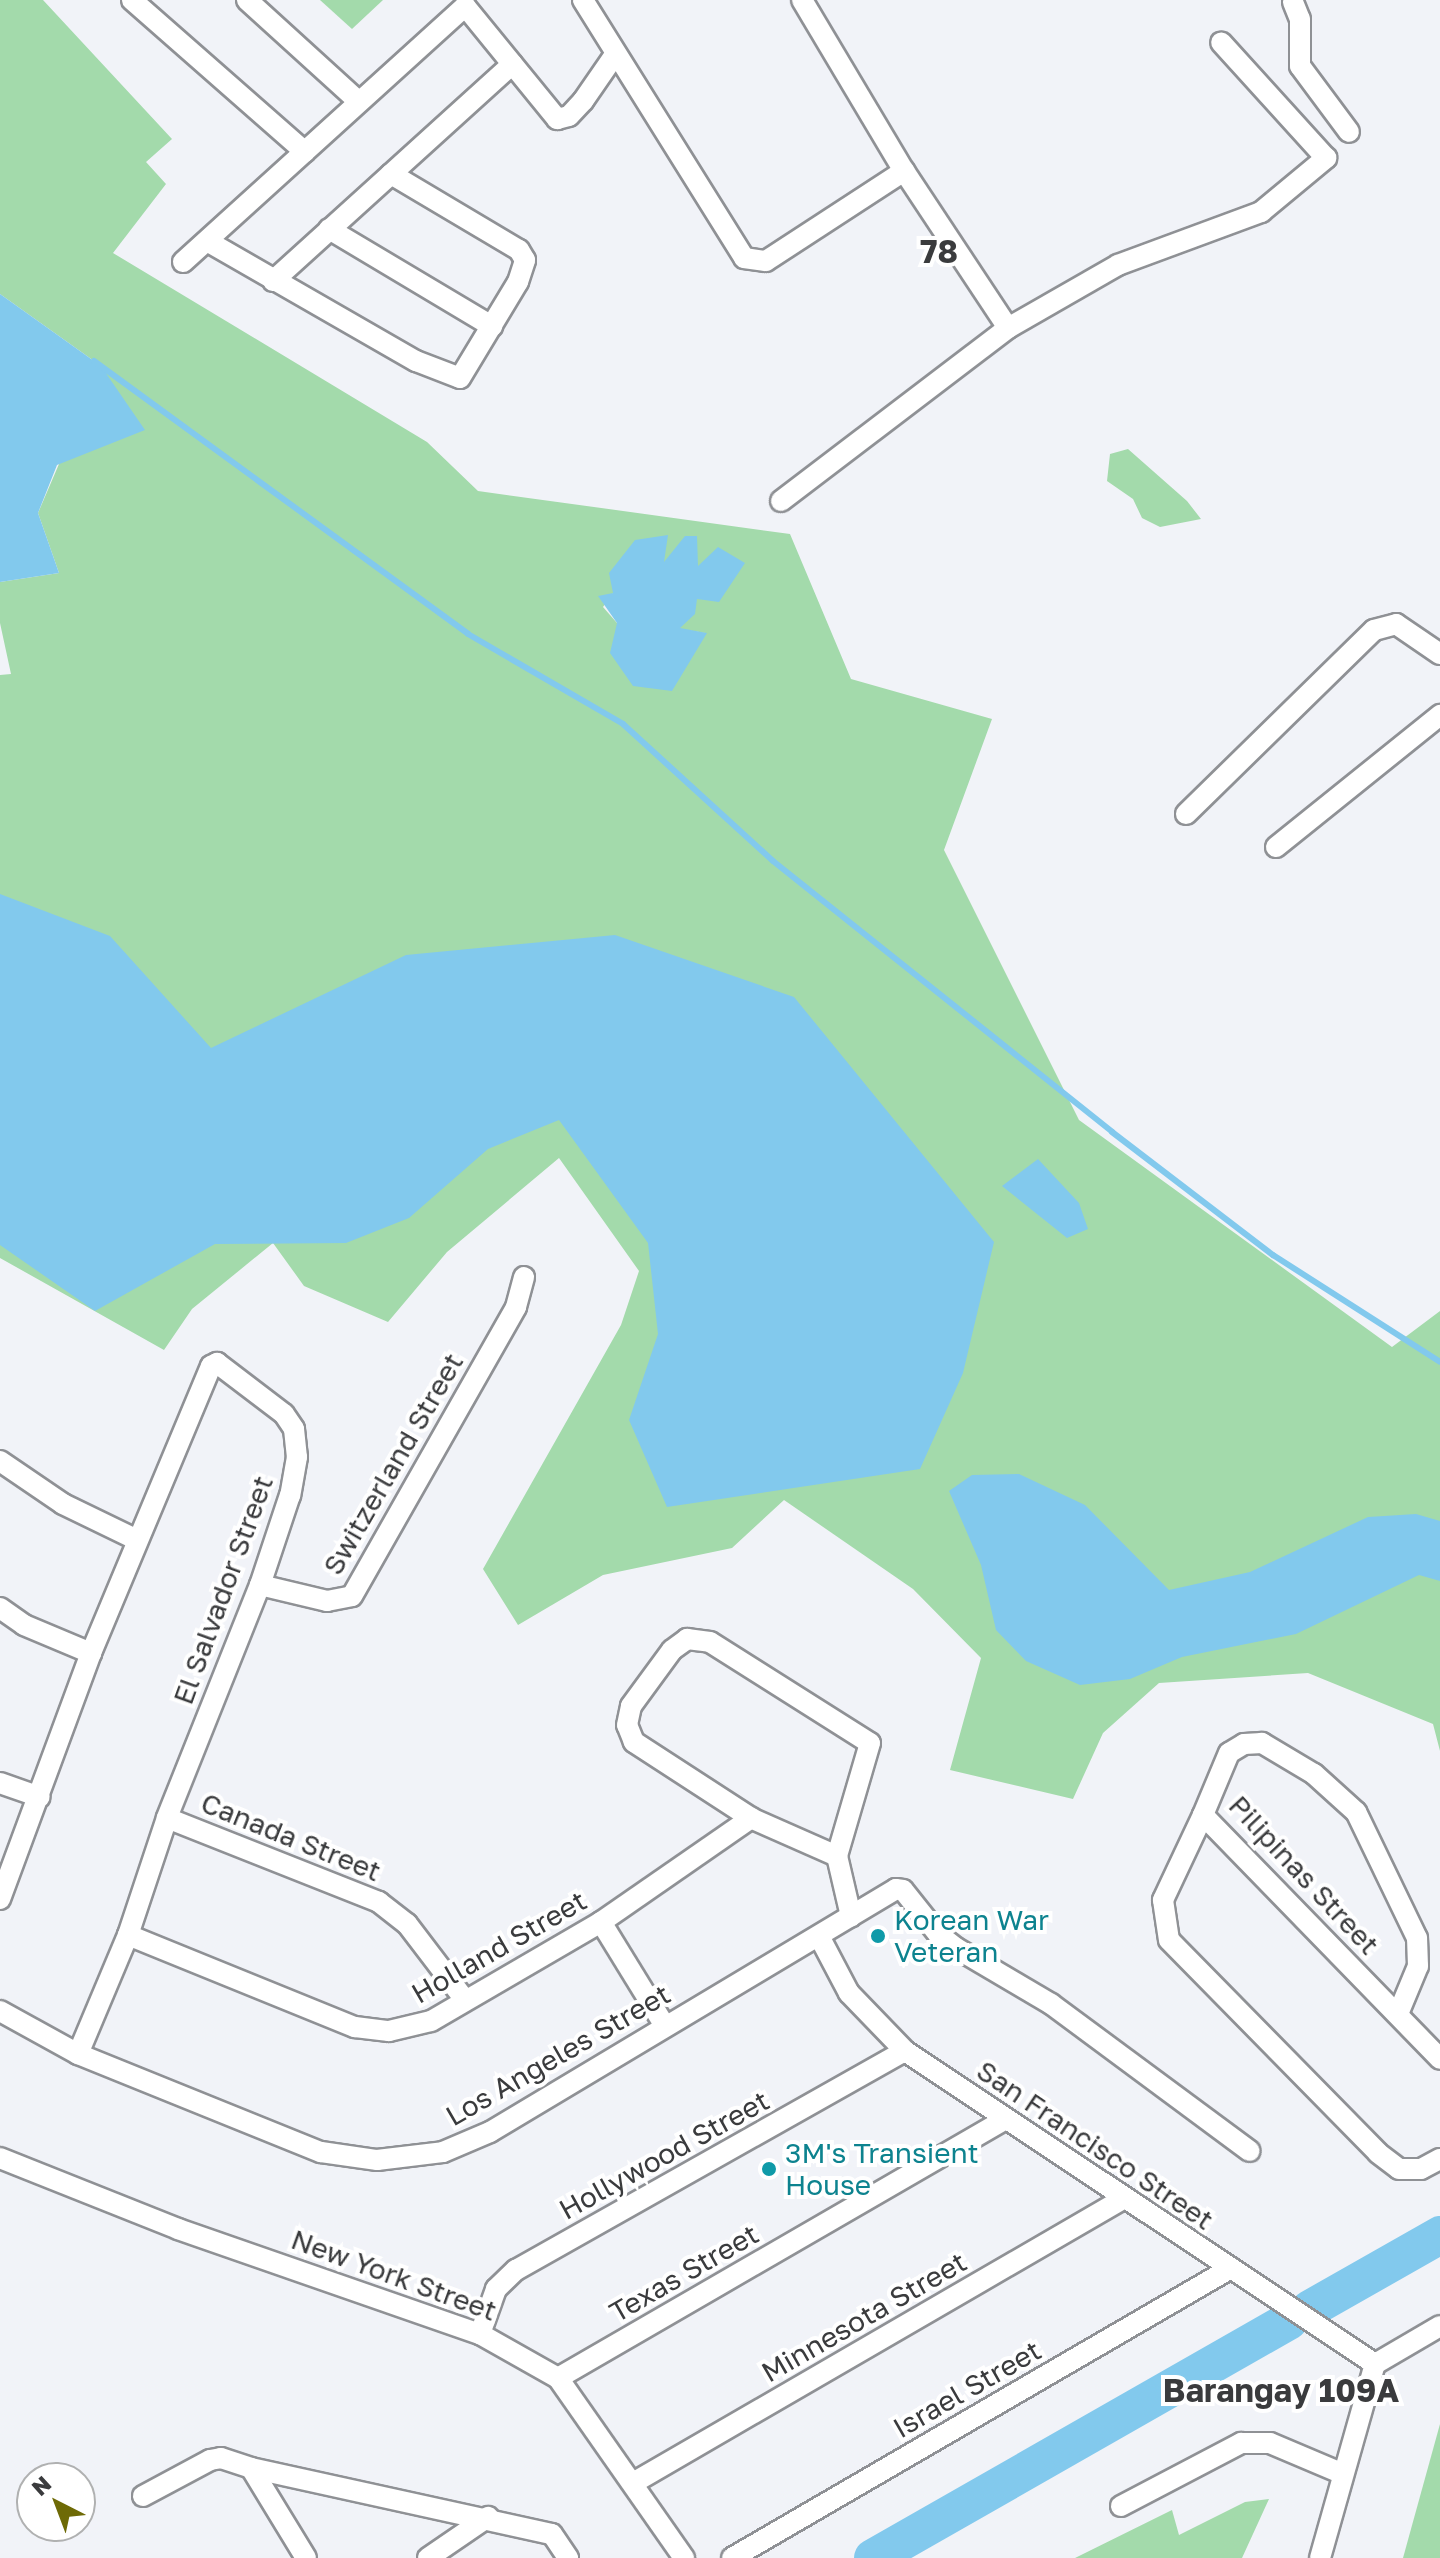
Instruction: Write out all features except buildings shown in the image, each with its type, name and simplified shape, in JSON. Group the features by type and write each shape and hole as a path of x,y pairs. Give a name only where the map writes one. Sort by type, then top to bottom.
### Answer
{"street":[{"path":"132,0 305,152"},
{"path":"247,0 358,101"},
{"path":"583,0 614,56 751,261 766,261 904,171"},
{"path":"802,0 904,171 1008,328"},
{"path":"1293,2 1300,19 1300,66 1349,132"},
{"path":"183,262 463,3 558,120 577,107 614,56"},
{"path":"781,501 1008,328 1118,265 1261,212 1326,158 1221,42"},
{"path":"273,281 512,64"},
{"path":"207,241 273,281 453,379 467,371 525,265 519,250 391,174"},
{"path":"329,229 492,326"},
{"path":"1186,814 1374,630 1396,624 1440,654"},
{"path":"1276,847 1440,715"},
{"name":"Switzerland Street","path":"260,1585 327,1601 352,1596 516,1307 524,1277"},
{"name":"El Salvador Street","path":"137,1540 215,1363 284,1414 297,1443 290,1495 260,1585 167,1818"},
{"path":"0,1461 63,1504 137,1540 91,1653 0,1899"},
{"path":"0,1608 24,1625 91,1653"},
{"path":"837,1856 751,1818 634,1742 627,1725 631,1706 672,1650 687,1639 710,1642 870,1743 837,1856 851,1916"},
{"name":"Pilipinas Street","path":"1398,2014 1418,1966 1417,1938 1356,1812 1314,1774 1262,1743 1244,1744 1229,1753 1203,1815 1440,2059"},
{"path":"0,1783 40,1797"},
{"path":"1203,1815 1163,1900 1169,1940 1378,2153 1399,2169 1421,2169 1440,2159"},
{"name":"Canada Street","path":"78,2054 128,1935 167,1818 379,1902 407,1924 465,2000"},
{"name":"Holland Street","path":"128,1935 355,2027 411,2030 601,1922 751,1818"},
{"name":"Los Angeles Street","path":"0,2011 78,2054 321,2152 377,2160 443,2152 490,2132 665,2026 820,1938 896,1889 903,1890 938,1934 956,1948 1095,2035 1250,2151"},
{"path":"601,1922 665,2026"},
{"name":"San Francisco Street","path":"820,1938 849,1993 905,2051 1004,2120 1375,2364"},
{"name":"Hollywood Street","path":"480,2334 496,2289 516,2270 905,2051"},
{"name":"Texas Street","path":"558,2378 1004,2120"},
{"name":"New York Street","path":"0,2158 178,2229 480,2334 558,2378 684,2558"},
{"name":"Minnesota Street","path":"633,2483 1123,2199"},
{"name":"Israel Street","path":"732,2558 1231,2268"},
{"path":"1320,2558 1341,2473 1375,2364 1440,2326"},
{"path":"1121,2506 1241,2443 1270,2443 1341,2473"},
{"path":"143,2496 210,2460 221,2458 251,2468 488,2517 552,2534 567,2558"},
{"path":"251,2468 306,2558"},
{"path":"428,2558 488,2517"}],"green space":[{"path":"0,0 43,0 172,139 146,162 166,184 113,253 427,442 478,491 790,534 851,679 992,719 944,850 1079,1120 1392,1347 1440,1311 1440,1751 1433,1724 1308,1673 1159,1683 1103,1733 1073,1799 950,1770 981,1658 913,1589 784,1500 732,1548 603,1575 518,1625 483,1569 621,1325 639,1271 559,1158 447,1252 388,1322 304,1286 273,1243 192,1309 164,1350 0,1258 0,675 11,674 0,623 0,582 59,573 38,513 101,366 0,294","holes":["663,564 698,567 679,629 706,633 617,623 603,607 613,593"]},
{"path":"320,0 383,0 352,29"},
{"path":"1128,449 1187,501 1201,519 1160,527 1142,518 1133,499 1107,481 1110,454"},
{"path":"1440,2424 1440,2558 1403,2558"},
{"path":"1269,2499 1242,2558 1075,2558 1172,2510 1179,2535 1245,2502"}],"water":[{"path":"0,294 101,366 145,430 57,465 38,513 59,573 0,582"},
{"path":"668,535 664,562 685,536 697,536 698,566 718,547 745,563 719,602 697,599 695,614 680,628 707,633 672,691 633,686 610,653 617,623 598,596 613,593 609,573 635,540"},
{"path":"0,894 110,936 211,1048 406,955 615,935 794,997 994,1242 963,1373 920,1469 667,1507 629,1420 658,1334 648,1243 559,1120 488,1149 409,1218 346,1243 215,1244 95,1311 0,1245"},
{"path":"1038,1159 1079,1203 1088,1229 1067,1238 1002,1186"},
{"path":"1019,1474 1085,1505 1169,1590 1250,1572 1368,1517 1416,1514 1440,1521 1440,1581 1419,1575 1296,1634 1182,1657 1130,1679 1080,1685 1026,1661 996,1630 981,1565 949,1491 972,1475"}],"waterway":[{"path":"94,361 468,634 623,724 773,861 1112,1132 1273,1255 1440,1362"},
{"path":"1310,2309 1440,2235"},
{"path":"873,2558 1289,2321"}],"place":[{"name":"Korean War Veteran","path":"878,1936"},
{"name":"3M's Transient House","path":"769,2169"}],"district":[{"name":"78","path":"939,251"},
{"name":"Barangay 109A","path":"1281,2390"}]}
